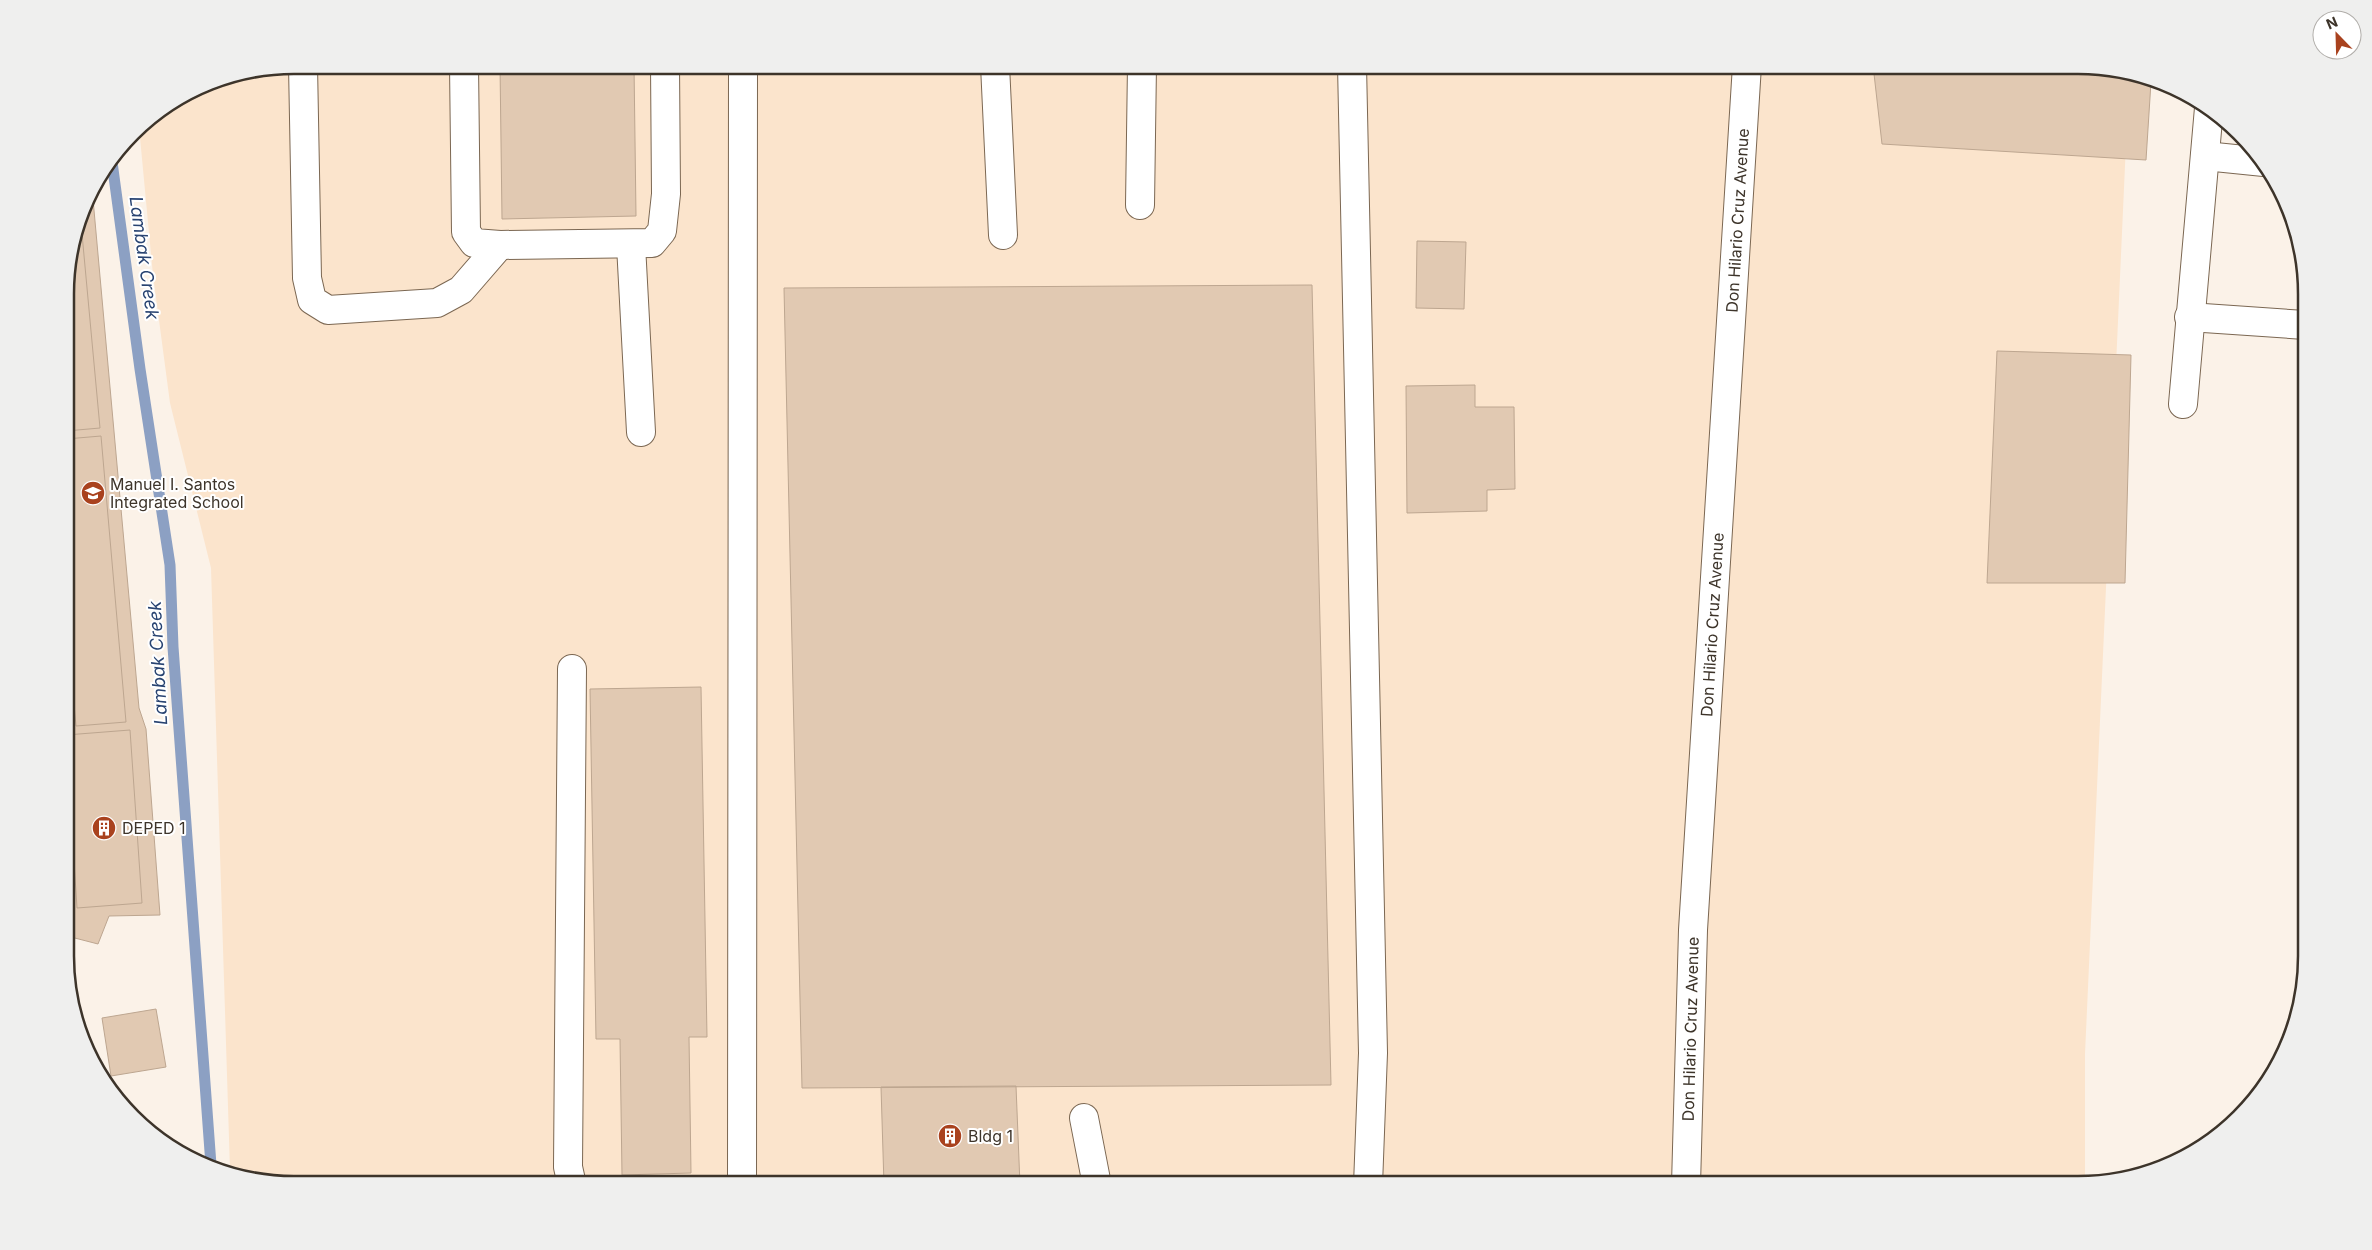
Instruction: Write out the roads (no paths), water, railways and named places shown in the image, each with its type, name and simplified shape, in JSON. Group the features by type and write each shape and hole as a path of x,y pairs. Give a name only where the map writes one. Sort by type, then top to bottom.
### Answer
{"street":[{"path":"303,74 307,278 312,300 328,310 437,303 461,290 500,245"},
{"path":"464,74 466,232 474,243 500,245 631,245 652,243 662,231 666,194 665,74"},
{"path":"742,1176 743,74"},
{"path":"995,74 1003,235"},
{"path":"1140,205 1142,74"},
{"path":"1352,74 1373,1053 1368,1176"},
{"name":"Don Hilario Cruz Avenue","path":"1686,1176 1694,930 1746,74"},
{"path":"2183,404 2189,317 2208,116"},
{"path":"2204,156 2254,161"},
{"path":"631,245 641,432"},
{"path":"2189,317 2298,324"},
{"path":"571,1176 568,1157 572,669"},
{"path":"1084,1118 1095,1176"}],"waterway":[{"name":"Lambak Creek","path":"113,169 140,369 170,565 173,647 211,1159"}],"place":[{"name":"Manuel I. Santos Integrated School","path":"93,493"},
{"name":"DEPED 1","path":"104,828"},
{"name":"Bldg 1","path":"950,1136"}]}
